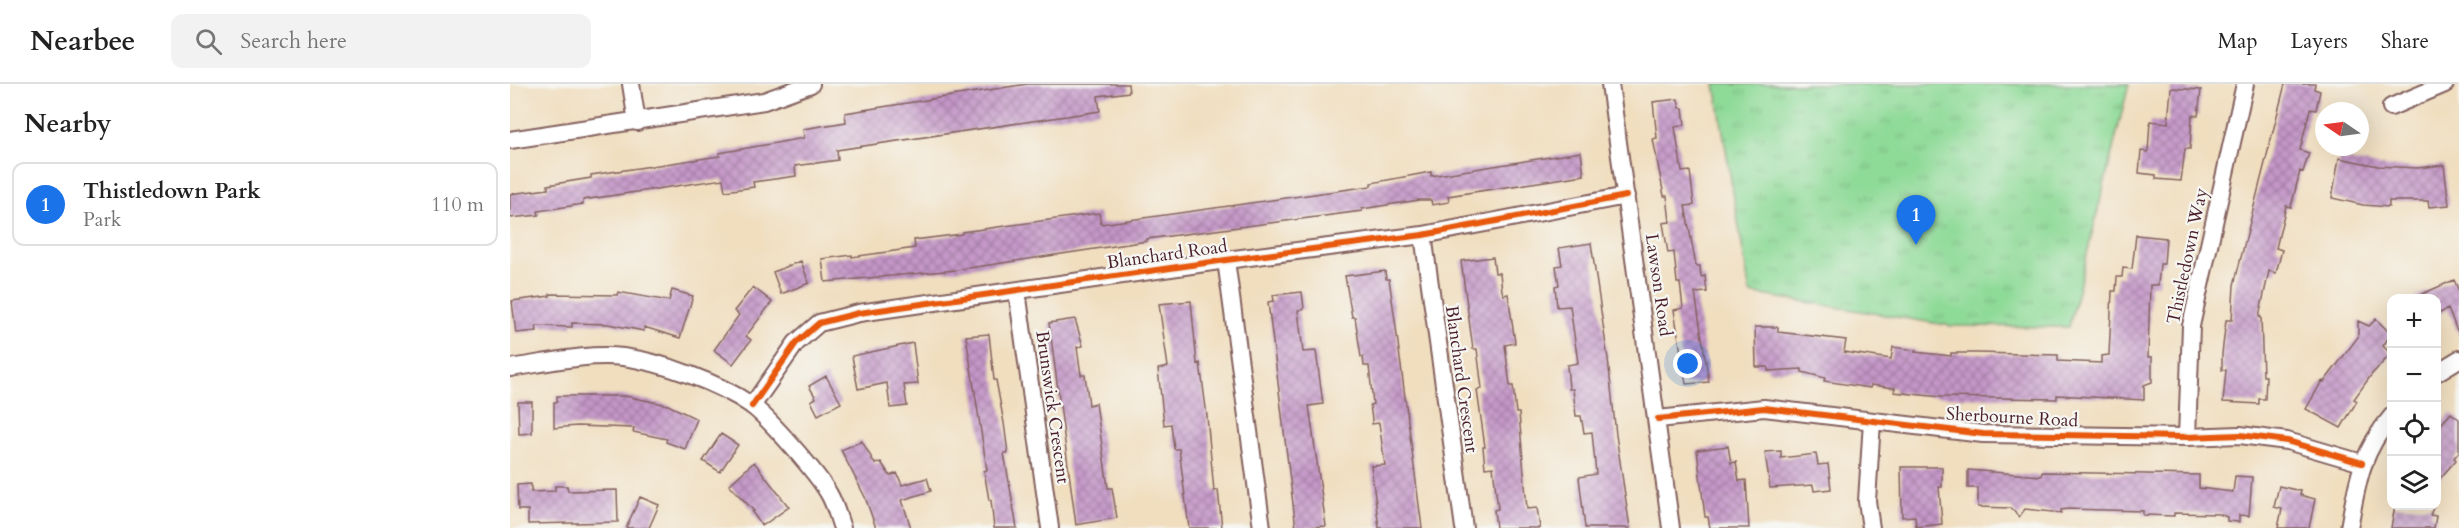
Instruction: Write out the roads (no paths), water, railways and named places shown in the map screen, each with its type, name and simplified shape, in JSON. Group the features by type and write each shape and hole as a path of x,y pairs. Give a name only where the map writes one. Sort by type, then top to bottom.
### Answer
{"street":[{"path":"631,84 637,122"},
{"path":"510,140 764,101 811,84"},
{"name":"Lawson Road","path":"1610,84 1658,419 1671,528"},
{"name":"Thistledown Way","path":"2187,438 2191,326 2245,84"},
{"path":"2391,107 2445,84"},
{"name":"Blanchard Road","path":"752,406 796,342 819,323 860,313 1226,260 1423,235 1626,196"},
{"name":"Blanchard Crescent","path":"1423,235 1464,528"},
{"path":"1226,260 1262,528"},
{"name":"Brunswick Crescent","path":"1017,291 1050,528"},
{"path":"510,368 582,358 623,357 663,366 706,383 752,406 808,466 829,494 842,528"},
{"path":"2441,370 2459,360"},
{"name":"Sherbourne Road","path":"1658,419 1764,408 1983,434 2187,438 2240,435 2287,441 2362,464"},
{"path":"1871,528 1867,501 1872,421"},
{"path":"2349,528 2362,464 2379,430 2387,421"}],"place":[{"name":"Thistledown Park","path":"1916,245"}]}
